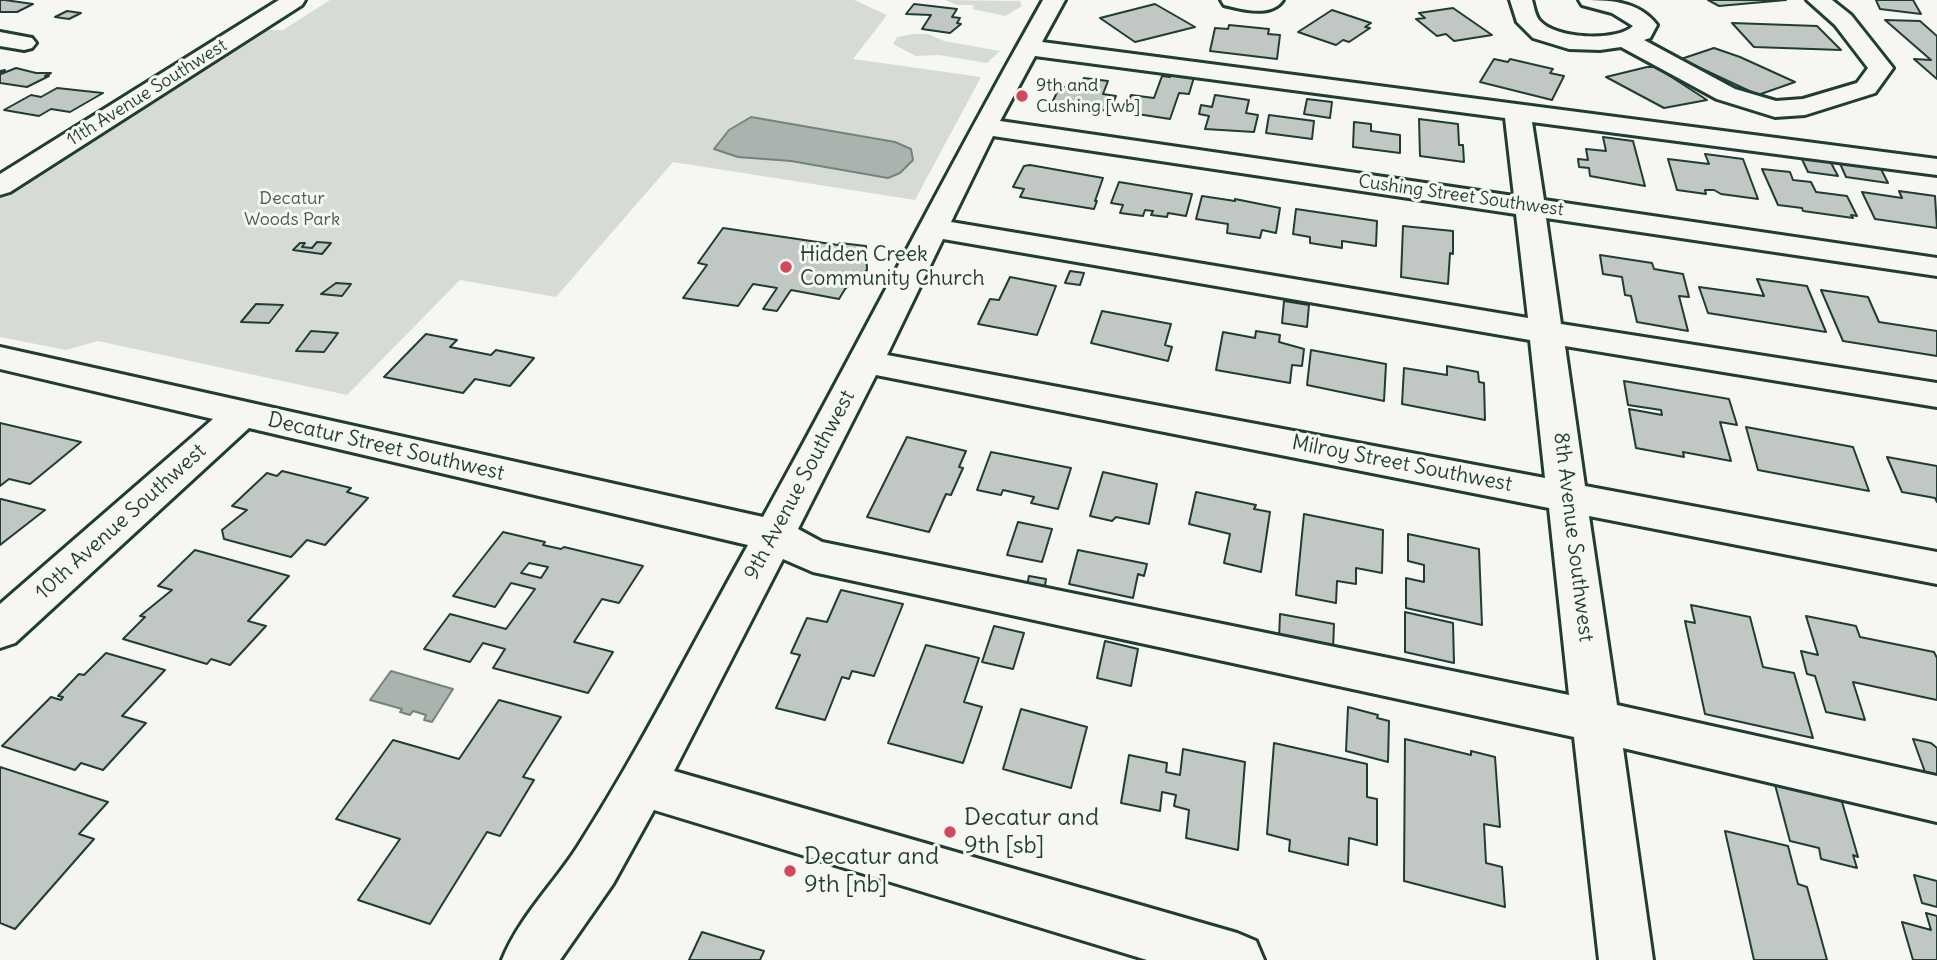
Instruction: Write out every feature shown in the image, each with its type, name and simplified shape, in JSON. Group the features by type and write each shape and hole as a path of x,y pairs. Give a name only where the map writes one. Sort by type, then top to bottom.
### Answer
{"street":[{"name":"11th Avenue Southwest","path":"0,186 294,0"},
{"name":"9th Avenue Southwest","path":"529,960 551,924 595,866 642,784 866,362 984,127 1030,48 1054,0"},
{"path":"1232,0 1255,5 1272,0"},
{"path":"1521,0 1532,26 1548,35 1592,44 1642,33 1644,25 1637,16 1621,8 1590,0"},
{"path":"1624,39 1726,94 1775,109 1805,107 1866,88 1881,68 1843,20 1818,0"},
{"path":"0,39 24,43"},
{"path":"1030,48 1937,167"},
{"name":"8th Avenue Southwest","path":"1518,114 1626,960"},
{"name":"Cushing Street Southwest","path":"984,127 1937,267"},
{"path":"933,228 1937,395"},
{"name":"Decatur Street Southwest","path":"3,362 773,536 813,556 1596,722 1937,799"},
{"name":"Milroy Street Southwest","path":"866,362 1937,568"},
{"name":"10th Avenue Southwest","path":"0,630 242,414"},
{"path":"642,784 1237,960"}],"green space":[{"name":"Decatur Woods Park","path":"330,0 854,0 887,15 853,59 981,77 915,200 673,162 556,297 460,280 347,395 98,341 66,350 0,337 0,195 259,30 283,30"},
{"path":"945,0 1020,1 1022,6 1005,16 973,9 973,5 957,5"},
{"path":"928,34 944,41 1000,51 987,63 939,55 916,56 893,44 897,37"}],"shaded area":[{"path":"751,117 895,142 911,149 913,160 900,173 888,178 791,161 738,157 714,149 729,130"},
{"path":"391,671 453,689 432,722 424,720 426,715 413,711 410,715 400,712 402,709 370,700"}],"building":[{"path":"0,0 33,4 17,12 0,12"},
{"path":"1708,0 1786,0 1719,6"},
{"path":"1876,0 1913,0 1921,14 1880,9"},
{"path":"914,4 957,9 952,17 960,18 957,23 961,24 950,33 922,29 931,15 906,14"},
{"path":"1155,4 1195,27 1135,42 1100,18"},
{"path":"1453,8 1492,35 1454,41 1446,34 1437,36 1416,19 1425,18 1419,13"},
{"path":"1332,10 1371,23 1365,27 1370,28 1349,42 1343,40 1336,45 1298,32"},
{"path":"67,11 81,13 69,19 55,17"},
{"path":"1885,20 1920,21 1937,36 1937,79 1914,59 1931,60"},
{"path":"1732,23 1817,26 1841,50 1754,47"},
{"path":"1229,25 1269,29 1268,34 1280,35 1277,59 1210,51 1215,28 1228,29"},
{"path":"1714,48 1795,82 1758,95 1681,59"},
{"path":"1494,59 1508,62 1510,59 1553,69 1550,73 1564,76 1552,100 1480,82"},
{"path":"1656,67 1707,100 1664,108 1606,77"},
{"path":"16,68 36,73 51,73 27,87 0,83 0,71 5,70 1,74"},
{"path":"1173,71 1195,74 1189,94 1179,93 1170,119 1124,112 1131,95 1154,98 1162,76 1170,77"},
{"path":"1084,78 1108,81 1103,94 1116,96 1110,111 1051,105 1060,86 1079,89"},
{"path":"57,88 103,93 70,112 51,109 39,116 4,110 31,95 41,97"},
{"path":"1215,95 1249,100 1246,113 1258,115 1254,132 1205,129 1209,116 1199,114 1201,105 1212,107"},
{"path":"1307,99 1332,102 1330,118 1304,114"},
{"path":"1269,115 1314,121 1312,139 1266,133"},
{"path":"1419,119 1458,124 1459,145 1463,145 1464,162 1420,156"},
{"path":"1354,122 1371,124 1371,131 1400,135 1400,153 1353,147"},
{"path":"1603,137 1633,141 1645,186 1590,176 1589,168 1579,167 1578,159 1588,160 1586,149 1606,151"},
{"path":"1705,154 1743,159 1758,199 1721,194 1714,190 1705,190 1706,194 1677,190 1668,159 1709,164"},
{"path":"1800,155 1829,159 1838,176 1808,172"},
{"path":"1838,159 1879,165 1888,183 1846,177"},
{"path":"1024,166 1103,178 1094,209 1020,197 1024,189 1013,187"},
{"path":"1762,169 1790,172 1793,180 1811,182 1816,192 1847,196 1857,216 1851,215 1853,218 1778,205"},
{"path":"1119,182 1192,194 1186,216 1168,213 1167,217 1151,215 1153,211 1145,210 1143,216 1120,213 1123,205 1111,203"},
{"path":"1899,191 1935,196 1937,228 1875,219 1862,192 1902,198"},
{"path":"1202,196 1280,208 1276,233 1262,230 1260,238 1227,233 1228,224 1196,219"},
{"path":"1296,209 1377,221 1376,246 1342,241 1342,248 1310,243 1310,237 1293,234"},
{"path":"1403,226 1453,231 1453,254 1450,253 1448,284 1401,277"},
{"name":"Hidden Creek Community Church","path":"723,228 838,245 866,246 867,270 845,289 839,299 791,290 777,311 763,309 777,288 753,284 738,306 683,298 707,265 698,263"},
{"path":"317,242 331,243 322,254 293,250 300,243 305,243 302,247 312,248"},
{"path":"1600,255 1652,263 1654,269 1683,274 1689,297 1679,296 1688,331 1637,322 1631,296 1625,295 1622,277 1603,274"},
{"path":"1070,271 1084,273 1080,285 1065,283"},
{"path":"1010,277 1056,286 1037,335 978,324 990,299 999,300"},
{"path":"1757,279 1807,286 1826,332 1708,313 1699,287 1764,296"},
{"path":"336,283 351,284 342,296 321,294"},
{"path":"1821,290 1868,297 1879,322 1937,331 1937,356 1843,341"},
{"path":"1284,301 1309,305 1307,327 1282,323"},
{"path":"256,304 283,305 269,323 241,322"},
{"path":"1102,311 1171,324 1165,345 1172,347 1168,361 1091,343"},
{"path":"311,331 338,333 324,352 296,351"},
{"path":"1256,331 1280,335 1279,342 1304,349 1302,366 1292,365 1290,383 1216,370 1223,332 1255,338"},
{"path":"426,334 457,340 450,347 491,355 496,350 534,358 510,386 475,379 463,393 384,377"},
{"path":"1311,350 1386,364 1384,401 1307,385"},
{"path":"1447,366 1478,372 1479,382 1484,383 1485,420 1402,404 1404,368 1447,375"},
{"path":"1624,381 1729,399 1737,425 1720,422 1731,461 1683,452 1684,457 1636,448 1629,409 1662,415 1661,410 1628,405"},
{"path":"0,423 81,442 30,484 9,479 0,486"},
{"path":"1746,427 1853,447 1869,491 1758,470"},
{"path":"907,437 966,451 959,467 963,468 951,495 946,494 929,532 867,517"},
{"path":"991,452 1071,468 1058,509 1031,503 1034,497 1003,490 1001,495 977,490"},
{"path":"1887,457 1937,466 1937,502 1935,498 1902,492"},
{"path":"282,471 351,488 347,492 368,498 325,545 307,540 291,557 224,539 222,530 247,510 232,506 267,473 277,476"},
{"path":"1103,472 1157,484 1149,524 1116,517 1112,521 1090,516"},
{"path":"1196,492 1256,505 1254,509 1270,512 1261,572 1224,563 1230,534 1189,524"},
{"path":"0,499 45,510 0,545"},
{"path":"1304,514 1383,530 1382,573 1356,568 1356,584 1337,581 1336,603 1296,595"},
{"path":"1018,522 1052,529 1042,562 1007,555"},
{"path":"503,532 545,542 543,545 561,549 564,547 643,566 619,603 602,599 574,642 613,652 588,693 493,668 505,649 483,643 470,662 424,649 450,614 506,629 535,589 511,583 495,607 453,596","holes":["529,563 548,567 541,578 521,573"]},
{"path":"1408,534 1479,549 1482,625 1406,608 1406,578 1424,582 1424,565 1408,561"},
{"path":"195,550 289,576 248,621 266,626 230,665 211,659 207,664 123,639 145,617 140,616 172,590 158,586"},
{"path":"1078,550 1147,564 1144,576 1138,574 1133,598 1069,584"},
{"path":"1029,576 1046,579 1044,592 1026,590"},
{"path":"841,590 903,604 874,676 852,671 849,679 842,677 825,720 776,708 800,655 791,653 807,618 827,622"},
{"path":"1691,605 1750,617 1763,667 1794,673 1813,738 1705,714 1685,621 1695,623"},
{"path":"1405,612 1453,623 1454,663 1405,652"},
{"path":"1280,614 1334,624 1333,650 1279,639"},
{"path":"1806,616 1856,626 1860,637 1934,652 1937,658 1937,700 1853,682 1865,720 1826,712 1815,676 1807,674 1801,651 1818,655"},
{"path":"994,626 1024,633 1013,669 982,662"},
{"path":"1105,641 1138,649 1131,686 1097,678"},
{"path":"926,645 979,658 964,702 982,707 963,763 888,743"},
{"path":"106,653 165,670 122,716 146,723 103,770 81,763 75,770 2,746 51,697 61,700 63,697 58,696 79,674 84,675"},
{"path":"499,700 561,717 523,777 534,780 500,836 487,832 430,924 358,900 400,839 336,819 393,740 459,759"},
{"path":"1348,707 1378,715 1377,718 1389,721 1388,762 1346,751"},
{"path":"1021,709 1087,727 1071,788 1003,769"},
{"path":"1405,739 1471,755 1471,751 1495,757 1500,827 1484,824 1486,863 1502,867 1505,907 1404,881"},
{"path":"1913,739 1931,743 1937,748 1937,785 1929,783"},
{"path":"1274,743 1367,764 1367,797 1377,799 1377,845 1349,838 1348,865 1289,851 1290,840 1267,834"},
{"path":"1183,749 1245,762 1238,850 1186,838 1189,810 1174,806 1176,795 1162,792 1160,811 1121,803 1129,755 1167,763 1166,772 1180,775"},
{"path":"0,767 108,802 79,834 94,839 15,929 0,923"},
{"path":"1774,781 1840,795 1858,857 1853,855 1857,868 1821,859 1819,848 1790,841"},
{"path":"1725,831 1788,846 1798,884 1807,887 1827,960 1754,960"},
{"path":"1914,875 1937,881 1937,907 1922,903"},
{"path":"1926,913 1937,916 1937,960 1913,960 1902,922 1931,930"},
{"path":"702,932 764,951 760,960 689,960"}],"place":[{"name":"9th and Cushing [wb]","path":"1022,96"},
{"name":"Hidden Creek Community Church","path":"786,267"},
{"name":"Decatur and 9th [sb]","path":"950,832"},
{"name":"Decatur and 9th [nb]","path":"790,871"}]}
